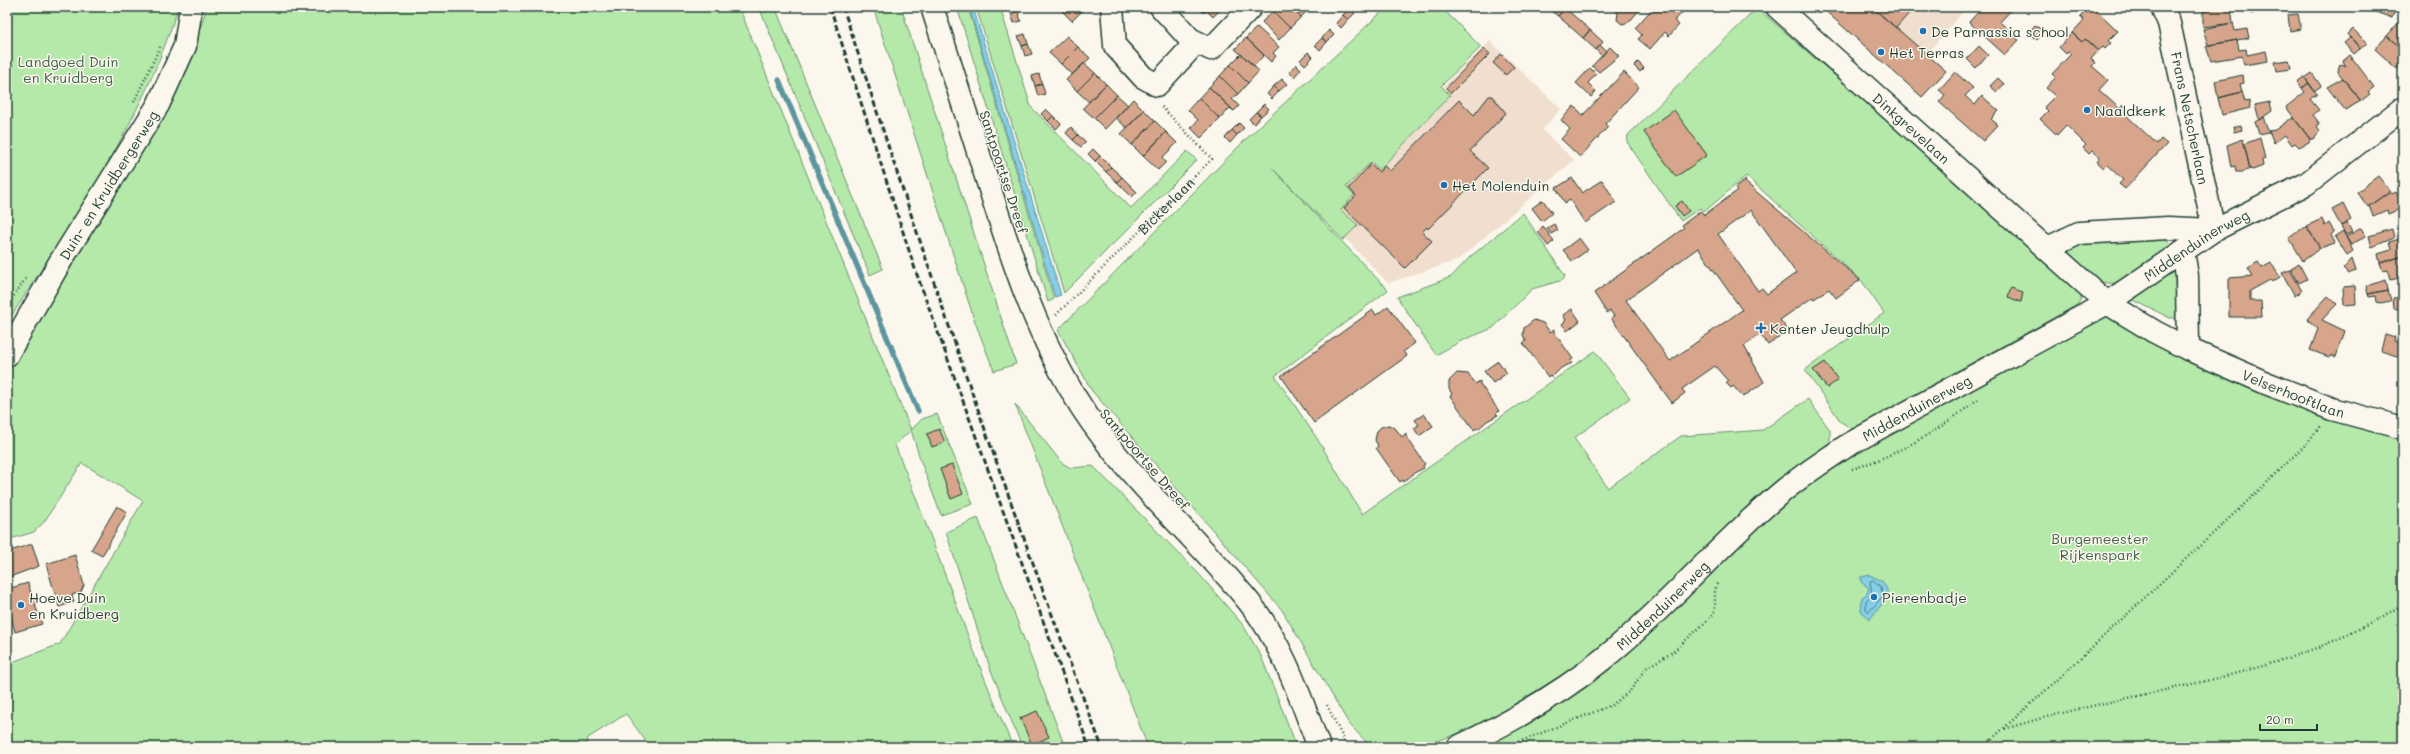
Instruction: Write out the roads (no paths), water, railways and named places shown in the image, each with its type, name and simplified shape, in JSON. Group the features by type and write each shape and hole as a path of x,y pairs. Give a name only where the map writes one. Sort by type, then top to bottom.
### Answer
{"street":[{"name":"Duin- en Kruidbergerweg","path":"7,355 60,262 158,105 185,46 191,7"},
{"name":"Santpoortse Dreef","path":"932,7 1014,264 1033,317 1055,363 1101,437 1128,470 1250,603 1274,639 1297,689 1319,747"},
{"path":"1112,7 1115,46 1143,77 1157,85 1190,50 1190,39"},
{"path":"1161,7 1190,39 1211,49 1251,7"},
{"name":"Dinkgrevelaan","path":"1777,7 2048,248 2107,303"},
{"name":"Frans Netscherlaan","path":"2162,7 2169,23 2214,230"},
{"name":"Middenduinerweg","path":"1458,747 1545,701 1602,660 1656,613 1778,495 1820,463 1848,445 2107,303 2214,230 2306,184 2403,108"},
{"path":"2048,248 2079,233 2168,228 2214,230"},
{"path":"2183,251 2187,276 2188,349"},
{"name":"Velserhooftlaan","path":"2107,303 2188,349 2332,409 2403,428"}],"water":[{"path":"969,7 973,7 1061,295 1055,297"},
{"name":"Pierenbadje","path":"1870,575 1882,581 1887,589 1887,598 1870,619 1861,611 1862,597 1866,595 1869,588 1861,582 1861,577"}],"waterway":[{"path":"779,80 918,411"}],"railway":[{"path":"830,7 916,272 1089,747"},
{"path":"843,7 967,379 1033,563 1102,747"}],"place":[{"name":"De Parnassia school","path":"1923,31"},
{"name":"Het Terras","path":"1881,52"},
{"name":"Naaldkerk","path":"2087,110"},
{"name":"Het Molenduin","path":"1444,185"},
{"name":"Kenter Jeugdhulp","path":"1761,328"},
{"name":"Pierenbadje","path":"1874,597"},
{"name":"Hoeve Duin en Kruidberg","path":"21,605"}],"park label":[{"name":"Landgoed Duin en Kruidberg","path":"68,70"},
{"name":"Burgemeester Rijkenspark","path":"2100,546"}]}
